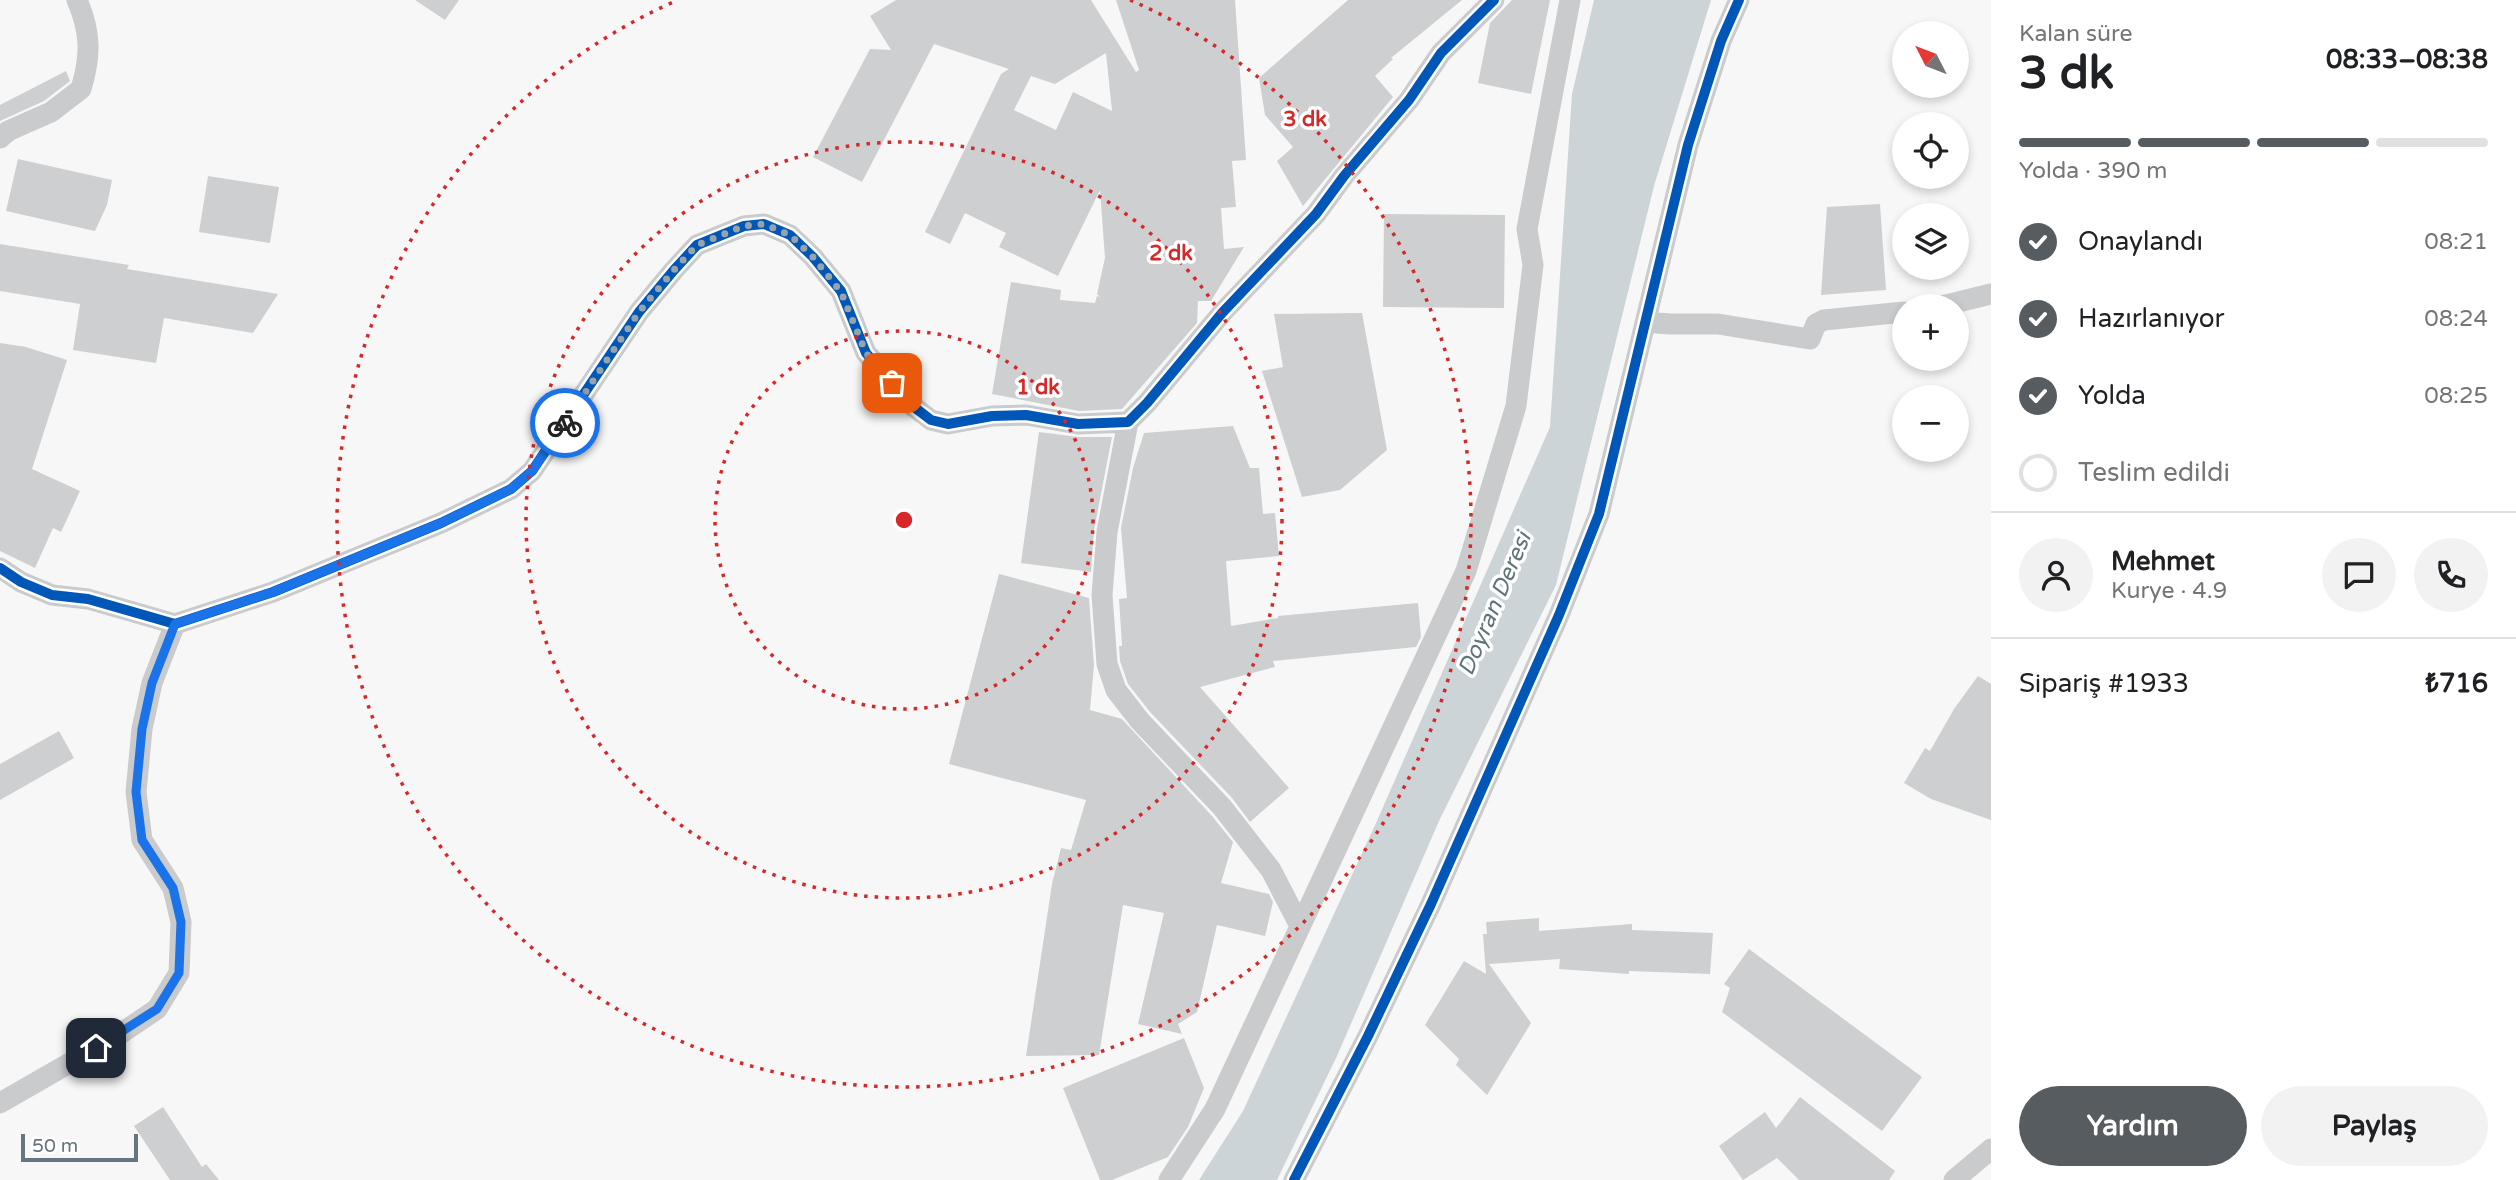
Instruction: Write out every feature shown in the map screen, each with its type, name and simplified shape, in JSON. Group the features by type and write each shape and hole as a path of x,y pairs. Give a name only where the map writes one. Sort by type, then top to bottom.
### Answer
{"street":[{"path":"0,138 8,131 51,112 81,89 89,40 77,0"},
{"path":"1300,926 1271,870 1222,807 1140,721 1116,690 1111,677 1107,664 1102,595 1107,532 1128,422 1222,313 1315,214 1409,100 1441,53 1494,0"},
{"path":"1169,1180 1214,1109 1466,571 1516,406 1532,265 1527,229 1570,0"},
{"path":"1294,1180 1368,1036 1431,904 1559,615 1599,514 1688,145 1721,41 1739,0"},
{"path":"0,568 21,582 52,595 88,599 175,624 273,592 441,523 511,489 532,471 639,312 674,270 697,245 744,226 764,224 790,235 813,257 841,292 866,353 914,407 931,421 948,424 992,416 1027,415 1078,424 1128,422"},
{"path":"1969,299 1991,294"},
{"path":"1645,321 1718,324 1810,339 1813,329 1824,320 1892,313"},
{"path":"0,1103 120,1034 157,1009 179,973 181,922 173,888 142,840 136,792 142,729 152,683 175,624"},
{"path":"1954,1180 1991,1149"}],"water":[{"name":"Doyran Deresi","path":"1594,0 1711,0 1654,186 1556,585 1439,821 1337,1056 1277,1180 1199,1180 1243,1111 1376,823 1550,427 1572,94"}],"building":[{"path":"415,0 459,0 445,20"},
{"path":"896,0 1091,0 1136,72 1139,70 1116,0 1235,0 1246,160 1232,161 1236,207 1221,208 1224,249 1244,247 1211,301 1198,301 1197,323 1122,409 1079,411 992,394 1011,282 1061,290 1060,300 1095,303 1097,296 1100,297 1097,294 1105,258 1100,190 1058,276 999,247 1006,233 965,213 950,244 925,232 1001,74 1009,69 934,44 862,182 813,157 870,49 891,50 870,16","holes":["1106,53 1112,111 1073,92 1056,130 1014,110 1031,76 1055,84"]},
{"path":"1348,0 1462,0 1391,58 1393,59 1375,76 1393,97 1303,206 1277,161 1293,147 1265,115 1259,78"},
{"path":"1512,0 1550,0 1531,94 1478,83 1490,23"},
{"path":"66,71 70,81 44,101 0,121 0,105"},
{"path":"18,159 112,180 107,205 95,231 6,211"},
{"path":"208,176 279,187 270,243 199,232"},
{"path":"1880,204 1886,290 1821,295 1827,207"},
{"path":"1384,214 1505,215 1504,308 1383,307"},
{"path":"0,244 129,265 127,269 278,294 253,333 164,318 156,363 73,350 80,304 0,291"},
{"path":"1362,313 1387,450 1340,490 1302,497 1262,371 1283,367 1274,314"},
{"path":"0,343 26,347 67,360 32,469 80,491 61,532 53,528 35,568 0,551"},
{"path":"1233,426 1250,468 1259,468 1263,514 1275,513 1279,556 1226,561 1231,626 1278,616 1418,603 1421,637 1416,647 1273,661 1275,667 1200,687 1289,788 1250,822 1232,798 1150,712 1128,684 1120,661 1119,646 1122,646 1119,599 1127,598 1121,528 1133,468 1144,433"},
{"path":"1039,432 1078,437 1112,437 1094,530 1091,572 1021,563"},
{"path":"999,574 1089,598 1094,665 1090,710 1122,719 1233,842 1221,883 1269,894 1273,902 1265,936 1217,925 1197,1012 1178,1024 1182,1034 1138,1024 1164,913 1123,905 1099,1055 1026,1056 1052,884 1061,848 1071,850 1086,800 949,764"},
{"path":"1978,676 1991,684 1991,820 1931,799 1904,783 1925,748 1930,751 1954,709"},
{"path":"59,731 74,758 0,800 0,764"},
{"path":"1539,918 1539,931 1632,924 1632,930 1713,933 1710,974 1629,971 1629,974 1559,969 1560,959 1489,964 1531,1023 1487,1095 1456,1065 1459,1059 1425,1025 1464,961 1486,974 1483,934 1487,934 1486,922"},
{"path":"1749,949 1922,1077 1882,1131 1722,1012 1730,988 1724,984"},
{"path":"1184,1038 1204,1088 1188,1127 1168,1157 1112,1180 1100,1180 1063,1088"},
{"path":"1800,1097 1895,1171 1889,1180 1799,1180 1777,1158 1743,1180 1719,1146 1765,1112 1776,1128"},
{"path":"163,1107 202,1167 206,1164 219,1180 170,1180 134,1126"}],"cycle path":[{"path":"0,568 21,582 52,595 88,599 175,624 273,592 441,523 511,489 532,471 639,312 674,270 697,245 744,226 764,224 790,235 813,257 841,291 866,353 914,407 931,420 948,424 992,416 1026,415 1078,424 1128,422 1222,313 1316,214 1344,176 1409,100 1441,53 1494,0"},
{"path":"1294,1180 1368,1036 1431,904 1559,615 1599,514 1688,145 1721,41 1739,0"}],"way so far":[{"path":"565,423 639,312 674,270 697,245 744,226 764,224 790,235 813,257 841,292 866,353 892,383"}],"route":[{"path":"96,1048 157,1009 179,973 181,922 173,888 142,840 136,792 142,729 152,683 175,624 273,592 441,523 511,489 532,471 565,423"}]}
